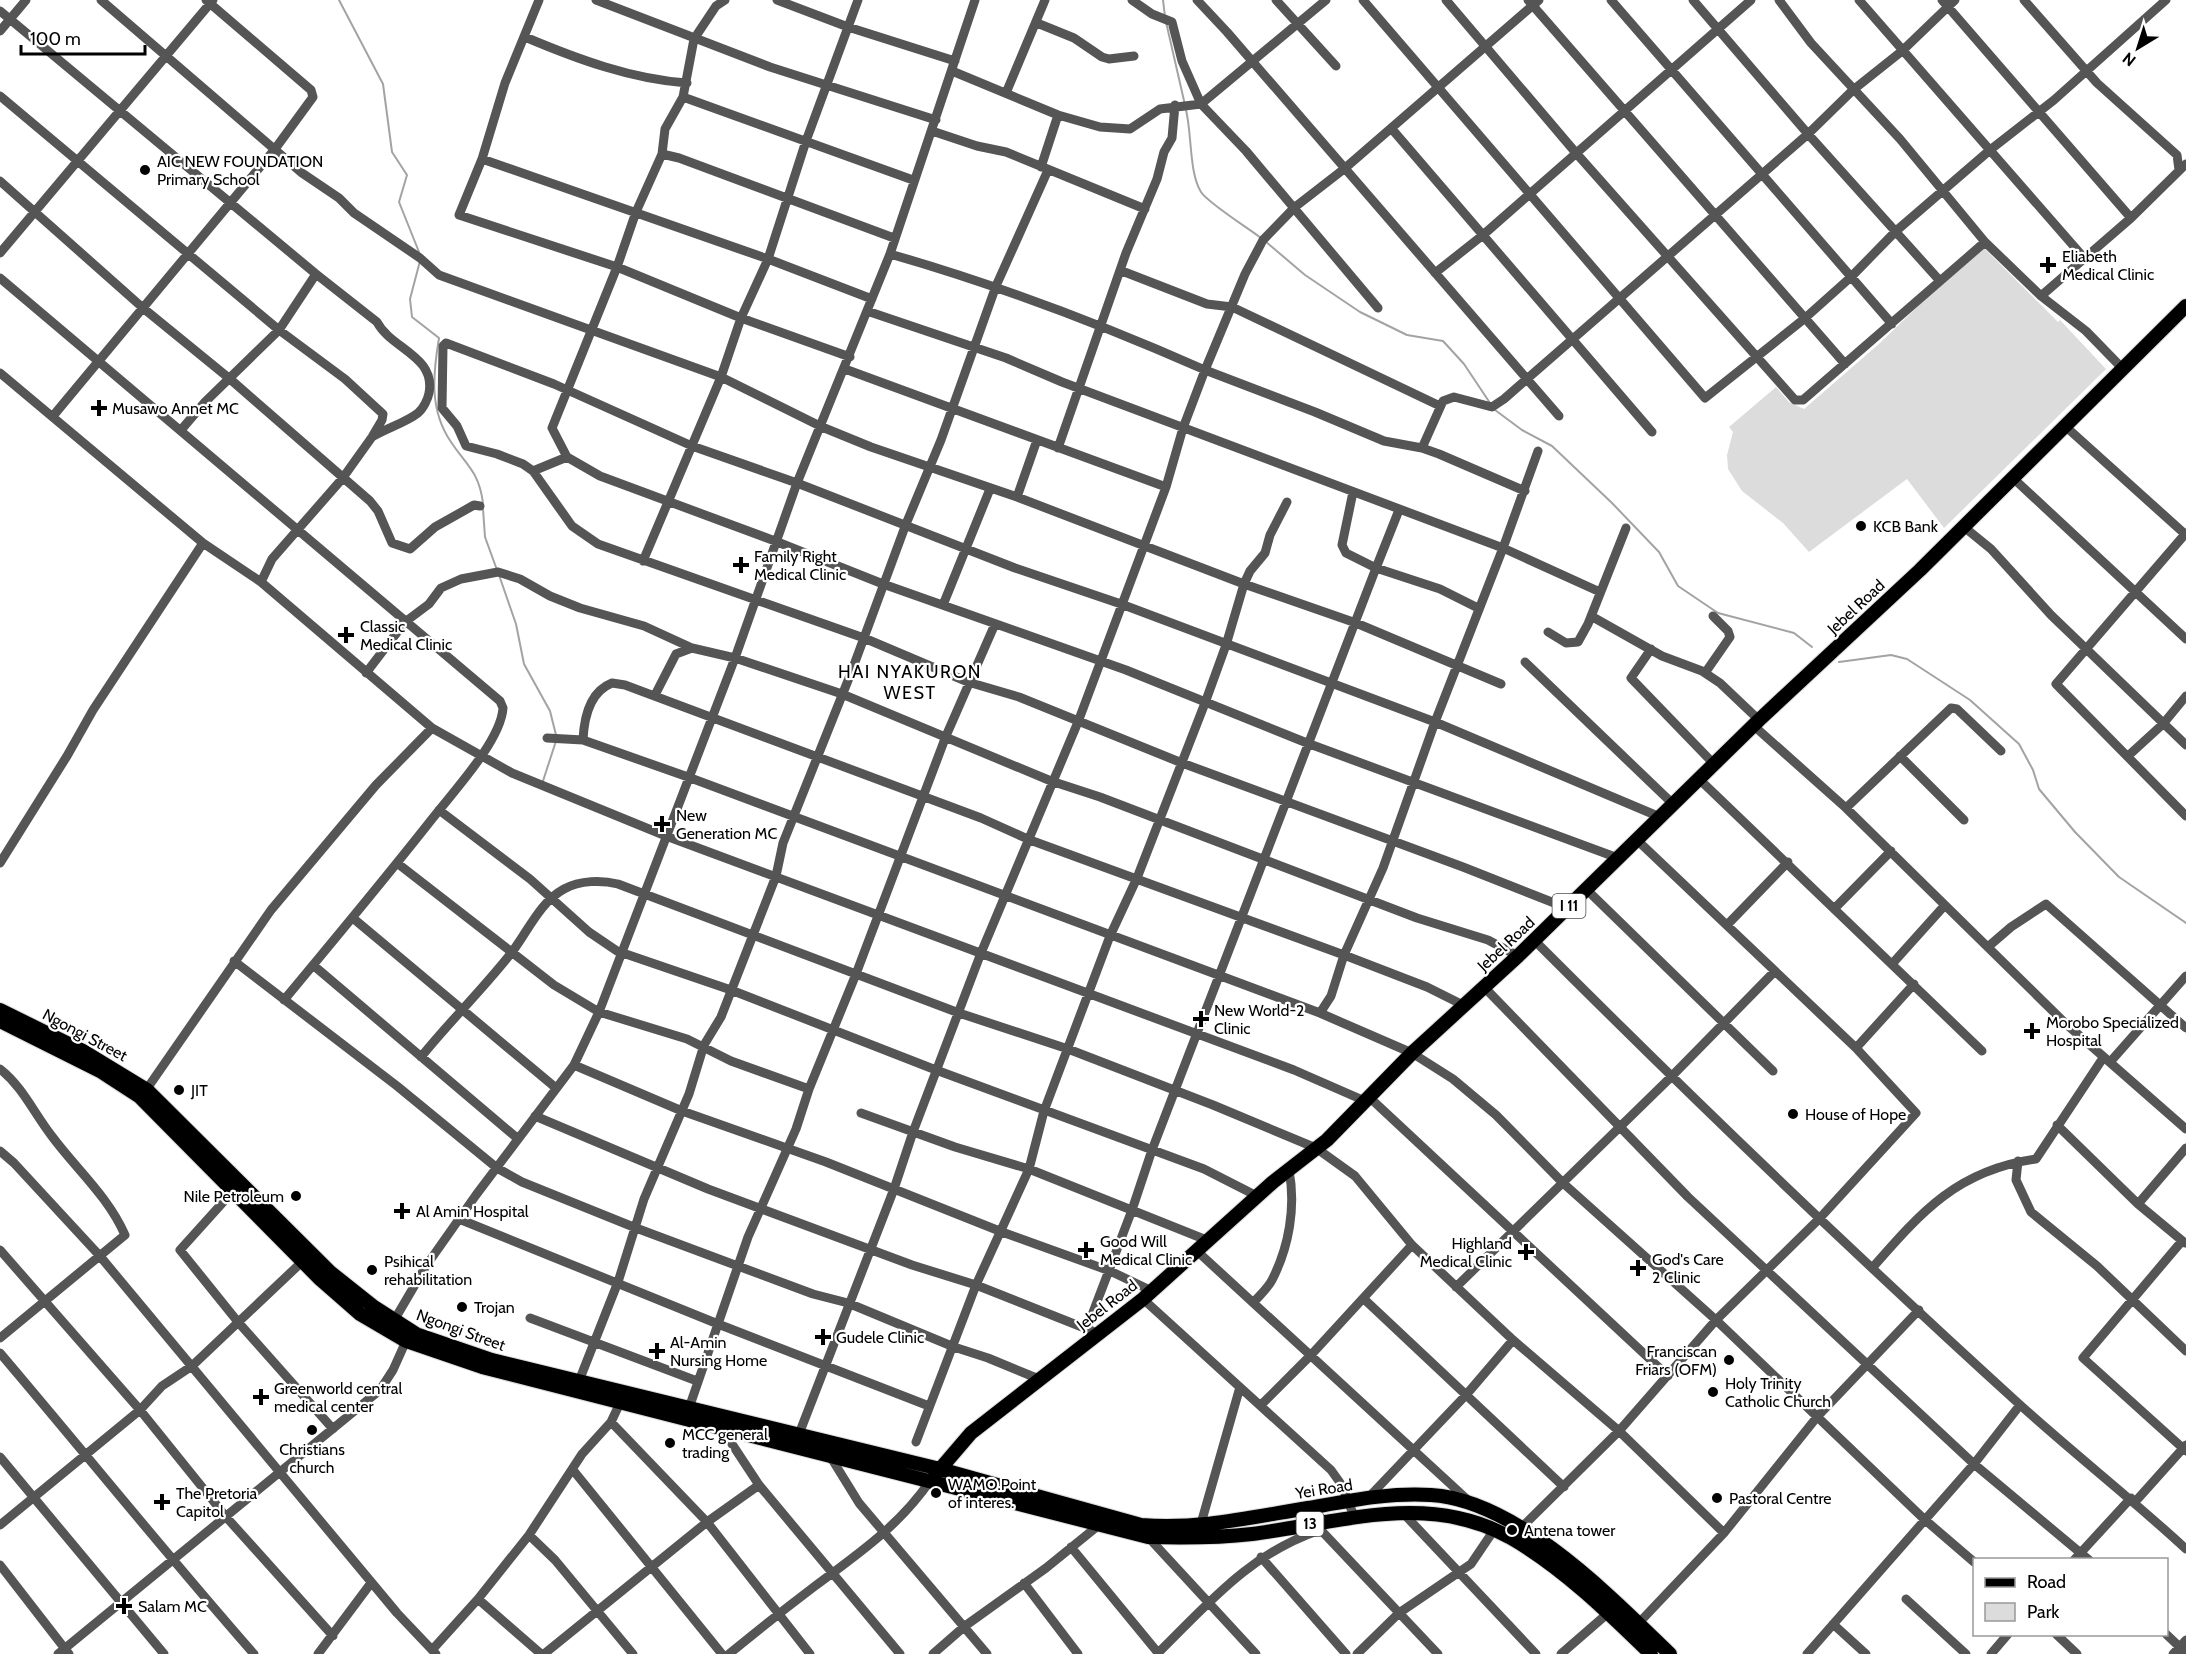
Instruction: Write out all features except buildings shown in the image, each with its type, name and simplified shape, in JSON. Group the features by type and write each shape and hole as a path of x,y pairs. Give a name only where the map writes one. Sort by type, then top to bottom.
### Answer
{"main road":[{"name":"Jebel Road","path":"930,1481 972,1433 1039,1379 1092,1331 1148,1295 1257,1196 1316,1148 1412,1053 1518,956 1756,723 1964,527 2186,306"},
{"name":"Ngongi Street","path":"0,1010 82,1051 143,1093 237,1186 360,1314 446,1346 579,1381 940,1469"},
{"name":"Ngongi Street","path":"0,1021 143,1093"},
{"name":"Ngongi Street","path":"391,1326 406,1341 452,1359 930,1481"},
{"name":"Yei Road","path":"940,1469 1141,1525 1199,1532 1252,1534 1317,1527 1354,1516 1403,1513 1441,1514 1494,1530 1512,1538 1560,1573 1607,1614 1634,1628 1670,1654"},
{"name":"Yei Road","path":"930,1481 1148,1537 1199,1532 1348,1501 1432,1495 1474,1506 1522,1527 1585,1575 1634,1628 1651,1654"}],"street":[{"path":"0,31 26,0"},
{"path":"101,0 302,173 339,198 354,213 420,258 439,275 721,377 822,427 1017,497 1244,584 1356,624 1501,684"},
{"path":"539,0 505,83 482,159 459,215 617,267 741,318 850,357"},
{"path":"596,0 694,39 828,87 936,120"},
{"path":"725,0 716,6 694,39 683,97 665,129 662,154 636,212 617,267 552,428 567,457 600,476 775,540 883,584 1100,661 1307,743 1618,858"},
{"path":"777,0 848,27 955,61"},
{"path":"643,561 721,377 741,318 768,259 806,141 828,87 858,0"},
{"path":"1006,93 1045,0"},
{"path":"1132,0 1152,14 1172,22 1185,70 1201,104 1294,207 1378,308"},
{"path":"1197,0 1559,416"},
{"path":"1276,0 1336,66"},
{"path":"952,71 1058,115 1118,131 1130,129 1160,109 1175,105 1201,104 1326,0"},
{"path":"1363,0 1619,296 1703,398 1758,358 1804,319 1851,277 1896,231 2166,0"},
{"path":"1446,0 1576,153 1791,396 1799,401 1892,324 1985,242"},
{"path":"1611,0 1892,324"},
{"path":"1693,0 1808,134 1940,281"},
{"path":"1435,273 1483,235 1751,0"},
{"path":"1779,0 1811,43 1900,139 1985,242 2041,296 2086,331 2123,369"},
{"path":"1859,0 2085,259"},
{"path":"2024,0 2058,36 2085,71 2177,155 2183,167 2131,218 2041,296"},
{"path":"0,253 121,111 210,1 313,93 299,119 275,149 96,361 53,416"},
{"path":"391,1326 459,1219 517,1138 574,1065 600,1012 735,658 775,540 890,255 952,71 971,1"},
{"path":"799,1434 848,1302 894,1189 913,1132 981,953 1018,861 1030,840 1051,781 1078,722 1166,487 1183,428 1205,370 1254,254 1263,240 1294,207 1344,169 1533,2 1714,215 1845,364"},
{"path":"1422,448 1440,406 1450,396 1492,407 1619,296 1668,257 1808,134 1853,90 1902,51 1948,2 2131,218"},
{"path":"0,11 377,322 382,332 423,364 430,373 429,397 418,413 372,437"},
{"path":"1037,23 1074,38 1102,57 1109,59 1134,56"},
{"path":"525,38 574,58 658,81 687,83"},
{"path":"0,96 279,330 345,379 379,409 382,420 372,437 342,479 272,559 261,582"},
{"path":"683,97 914,180"},
{"path":"1058,448 1122,271 1126,253 1145,209 1164,152 1174,133 1175,105"},
{"path":"579,1381 592,1343 618,1282 658,1168 682,1111 704,1045 721,1017 776,876 783,843 864,638 906,524 953,409 996,286 1044,166 1058,115"},
{"path":"1391,128 1652,432"},
{"path":"932,131 977,146 1006,152 1044,166"},
{"path":"1024,153 1027,158 1044,166 1145,209"},
{"path":"662,154 680,158 894,238"},
{"path":"482,159 768,259 872,299"},
{"path":"0,181 143,308 230,379 342,479 370,501 378,511 392,543 410,549 447,519 474,505 480,506"},
{"path":"890,255 996,286 1101,326 1384,441 1422,448 1525,491"},
{"path":"1122,271 1207,303 1232,307 1440,406"},
{"path":"182,430 205,402 279,330 316,274"},
{"path":"0,278 500,701 503,713 482,756 354,919 284,1000"},
{"path":"867,311 1080,388 1399,510 1443,524 1503,548 1600,592"},
{"path":"1567,908 1182,763 1019,698 968,681 864,638 643,561 585,537 572,526 533,471 523,464 466,446 458,426 442,408 443,346 446,343 567,390 692,446 797,483 967,549 1121,604 1435,722 1660,817"},
{"path":"845,369 1166,487"},
{"path":"0,373 203,543 261,582 432,728 482,756 551,791 666,836 1367,1099 1668,1376"},
{"path":"2065,426 2186,534 2133,591 2056,684 2186,816"},
{"path":"1017,497 1037,440"},
{"path":"1320,1013 1331,996 1344,956 1370,900 1456,666 1525,491 1538,450"},
{"path":"533,471 567,457"},
{"path":"2013,478 2186,639"},
{"path":"943,606 990,489"},
{"path":"1353,492 1342,544 1346,553 1376,568 1440,589 1478,608"},
{"path":"916,1442 976,1286 1029,1169 1044,1111 1110,936 1137,878 1205,703 1226,645 1244,584 1250,571 1265,553 1270,535 1287,502"},
{"path":"535,1116 762,1209 976,1286 1092,1331 1152,1150 1265,861 1307,743 1356,624 1399,510"},
{"path":"1964,527 1991,549 2050,615 2186,745"},
{"path":"1548,632 1566,643 1578,642 1591,616 1626,528"},
{"path":"0,863 93,710 203,543"},
{"path":"366,673 405,622 429,604 441,588 461,579 498,572 520,579 550,596 580,608 644,626 692,648 735,658 842,694 1051,781 1159,819 1370,900 1488,940 1518,956"},
{"path":"1591,616 1650,649 1720,683 1756,723 1945,905 2107,1060 2186,1130"},
{"path":"1705,674 1730,637 1728,631 1713,616"},
{"path":"689,1408 739,1265 856,974 946,736 968,681 995,624"},
{"path":"655,695 676,654 692,648"},
{"path":"1650,649 1631,678 1714,764"},
{"path":"1525,662 1672,804"},
{"path":"583,740 584,720 596,693 612,683 625,685 924,796 1030,840 1427,987 1465,1006"},
{"path":"2128,756 2163,724 2186,696"},
{"path":"1846,808 1951,708 1957,710 2001,751"},
{"path":"143,1093 271,910 376,785 432,728"},
{"path":"547,738 583,740 688,777 1110,936 1221,975 1320,1013 1412,1053 1453,1079 1496,1115 1563,1183 1716,1320 1924,1519 1973,1561"},
{"path":"1900,756 1964,820"},
{"path":"1699,778 1982,1052"},
{"path":"439,810 551,898 589,932 623,953 731,990 832,1031 1203,1169 1257,1196"},
{"path":"1512,1538 1619,1431 1716,1320 1819,1219 1916,1113 1856,1047 1637,840"},
{"path":"1834,909 1891,851"},
{"path":"398,862 554,985 600,1012 704,1045 731,1061 809,1089"},
{"path":"1727,925 1788,862"},
{"path":"421,1056 461,1008 512,953 551,898 566,887 606,881 959,1014 1068,1049 1316,1148 1354,1176 1412,1245 1513,1340 1619,1431 1724,1533"},
{"path":"1586,889 1773,1071"},
{"path":"1989,946 2011,927 2046,904 2186,1028"},
{"path":"1892,963 1945,905"},
{"path":"354,919 556,1088"},
{"path":"1534,940 1671,1077 1819,1219 2020,1405 2133,1500 2186,1549"},
{"path":"234,961 397,1086 496,1168 549,1194 636,1228 813,1294 848,1302 954,1347 1039,1379"},
{"path":"313,965 517,1138"},
{"path":"1456,1287 1510,1231 1563,1183 1776,971"},
{"path":"1873,1267 1918,1215 1956,1186 2018,1161 2036,1159 2057,1125 2107,1060 2162,1005 2186,976"},
{"path":"1856,1047 1914,984"},
{"path":"1484,987 1688,1197 1769,1270 1974,1464 2087,1558"},
{"path":"574,1065 682,1111 787,1148 1002,1232 1110,1271 1148,1295 1240,1387 1331,1470 1341,1484 1354,1516"},
{"path":"0,1069 24,1094 51,1135 99,1191 119,1221 125,1235 0,1338"},
{"path":"861,1113 1029,1169 1209,1241"},
{"path":"2057,1125 2138,1204 2184,1242 2083,1358 2185,1448 2075,1558"},
{"path":"2138,1204 2186,1148"},
{"path":"0,1151 14,1163 99,1255 371,1583 434,1652 529,1534 582,1454 611,1422 620,1403"},
{"path":"2018,1161 2016,1180 2031,1212 2070,1242 2186,1351"},
{"path":"1254,1302 1271,1281 1289,1233 1292,1185 1289,1170"},
{"path":"237,1186 180,1250 238,1322 333,1429"},
{"path":"459,1219 718,1324 929,1406"},
{"path":"1261,1405 1364,1299 1412,1245"},
{"path":"0,1250 140,1410 227,1518 333,1636"},
{"path":"1198,1252 1474,1506"},
{"path":"0,1525 140,1410 162,1386 192,1366 282,1284 306,1258"},
{"path":"1364,1299 1564,1487"},
{"path":"1634,1628 1724,1533 1817,1417 1919,1310"},
{"path":"530,1318 697,1381"},
{"path":"1367,1499 1466,1395 1513,1340"},
{"path":"0,1565 64,1652 380,1390 393,1370 406,1341"},
{"path":"0,1353 87,1454 172,1561 254,1654"},
{"path":"1199,1532 1240,1387"},
{"path":"1807,1654 1974,1464 2020,1405"},
{"path":"611,1422 707,1522 810,1654"},
{"path":"730,1431 732,1444 759,1485 900,1654"},
{"path":"830,1456 859,1503 987,1654"},
{"path":"0,1457 123,1601 164,1654"},
{"path":"573,1470 722,1654"},
{"path":"729,1654 779,1613 884,1534 913,1506 930,1481"},
{"path":"478,1599 543,1654 653,1568 707,1522 759,1485"},
{"path":"1403,1513 1536,1654"},
{"path":"933,1654 965,1626 1099,1525"},
{"path":"1071,1547 1158,1654 1209,1601 1261,1557 1317,1527 1438,1654"},
{"path":"1358,1654 1399,1613 1471,1564 1494,1530"},
{"path":"529,1534 555,1560 596,1613 633,1654"},
{"path":"1148,1537 1256,1654"},
{"path":"1261,1557 1346,1654"},
{"path":"318,1654 371,1583"},
{"path":"1024,1583 1078,1654"},
{"path":"1906,1599 1966,1654"},
{"path":"1561,1654 1607,1614"},
{"path":"1833,1624 1866,1654"},
{"path":"1991,1654 2007,1636"},
{"path":"2057,1636 2077,1654"},
{"path":"2168,1636 2181,1648"}],"green space":[{"path":"1981,245 2058,322 2060,320 2106,369 1944,528 1907,479 1809,552 1783,523 1742,491 1728,469 1727,455 1733,432 1729,427 1776,387 1789,402 1804,409 1880,343"}],"waterway":[{"path":"339,0 383,84 392,152 407,175 399,202 419,252"},
{"path":"1163,0 1165,17"},
{"path":"1166,22 1185,105"},
{"path":"1186,110 1194,175 1201,192 1220,209 1261,238"},
{"path":"1265,241 1305,275 1360,312 1407,335 1443,341 1464,364 1490,403"},
{"path":"420,261 410,299 412,317 439,338 434,378 439,417 451,442 472,470 479,484 483,503"},
{"path":"1495,410 1522,430 1552,446 1612,503 1659,552 1678,586 1718,613 1794,633 1812,647"},
{"path":"483,509 485,537 497,570"},
{"path":"499,575 516,624 524,664 550,711 556,735"},
{"path":"1839,662 1891,655 1907,659 1970,700 2019,744 2033,770 2039,789 2075,832 2119,877 2186,923"},
{"path":"543,781 556,741"}],"place":[{"name":"AIC NEW FOUNDATION Primary School","path":"145,170"},
{"name":"Eliabeth Medical Clinic","path":"2048,265"},
{"name":"Musawo Annet MC","path":"99,408"},
{"name":"KCB Bank","path":"1861,526"},
{"name":"Family Right Medical Clinic","path":"741,565"},
{"name":"Classic Medical Clinic","path":"346,635"},
{"name":"New Generation MC","path":"662,824"},
{"name":"New World-2 Clinic","path":"1201,1019"},
{"name":"Morobo Specialized Hospital","path":"2032,1031"},
{"name":"JIT","path":"179,1090"},
{"name":"House of Hope","path":"1793,1114"},
{"name":"Nile Petroleum","path":"296,1196"},
{"name":"Al Amin Hospital","path":"402,1211"},
{"name":"Good Will Medical Clinic","path":"1086,1250"},
{"name":"Highland Medical Clinic","path":"1526,1252"},
{"name":"God's Care 2 Clinic","path":"1638,1268"},
{"name":"Psihical rehabilitation","path":"372,1270"},
{"name":"Trojan","path":"462,1307"},
{"name":"Gudele Clinic","path":"823,1337"},
{"name":"Al-Amin Nursing Home","path":"657,1351"},
{"name":"Franciscan Friars (OFM)","path":"1729,1360"},
{"name":"Holy Trinity Catholic Church","path":"1713,1392"},
{"name":"Greenworld central medical center","path":"261,1397"},
{"name":"Christians church","path":"312,1430"},
{"name":"MCC general trading","path":"670,1443"},
{"name":"WAMO.Point of interes.","path":"936,1493"},
{"name":"Pastoral Centre","path":"1717,1498"},
{"name":"The Pretoria Capitol","path":"162,1502"},
{"name":"Antena tower","path":"1512,1530"},
{"name":"Salam MC","path":"124,1606"}],"district":[{"name":"HAI NYAKURON WEST","path":"910,682"}]}
